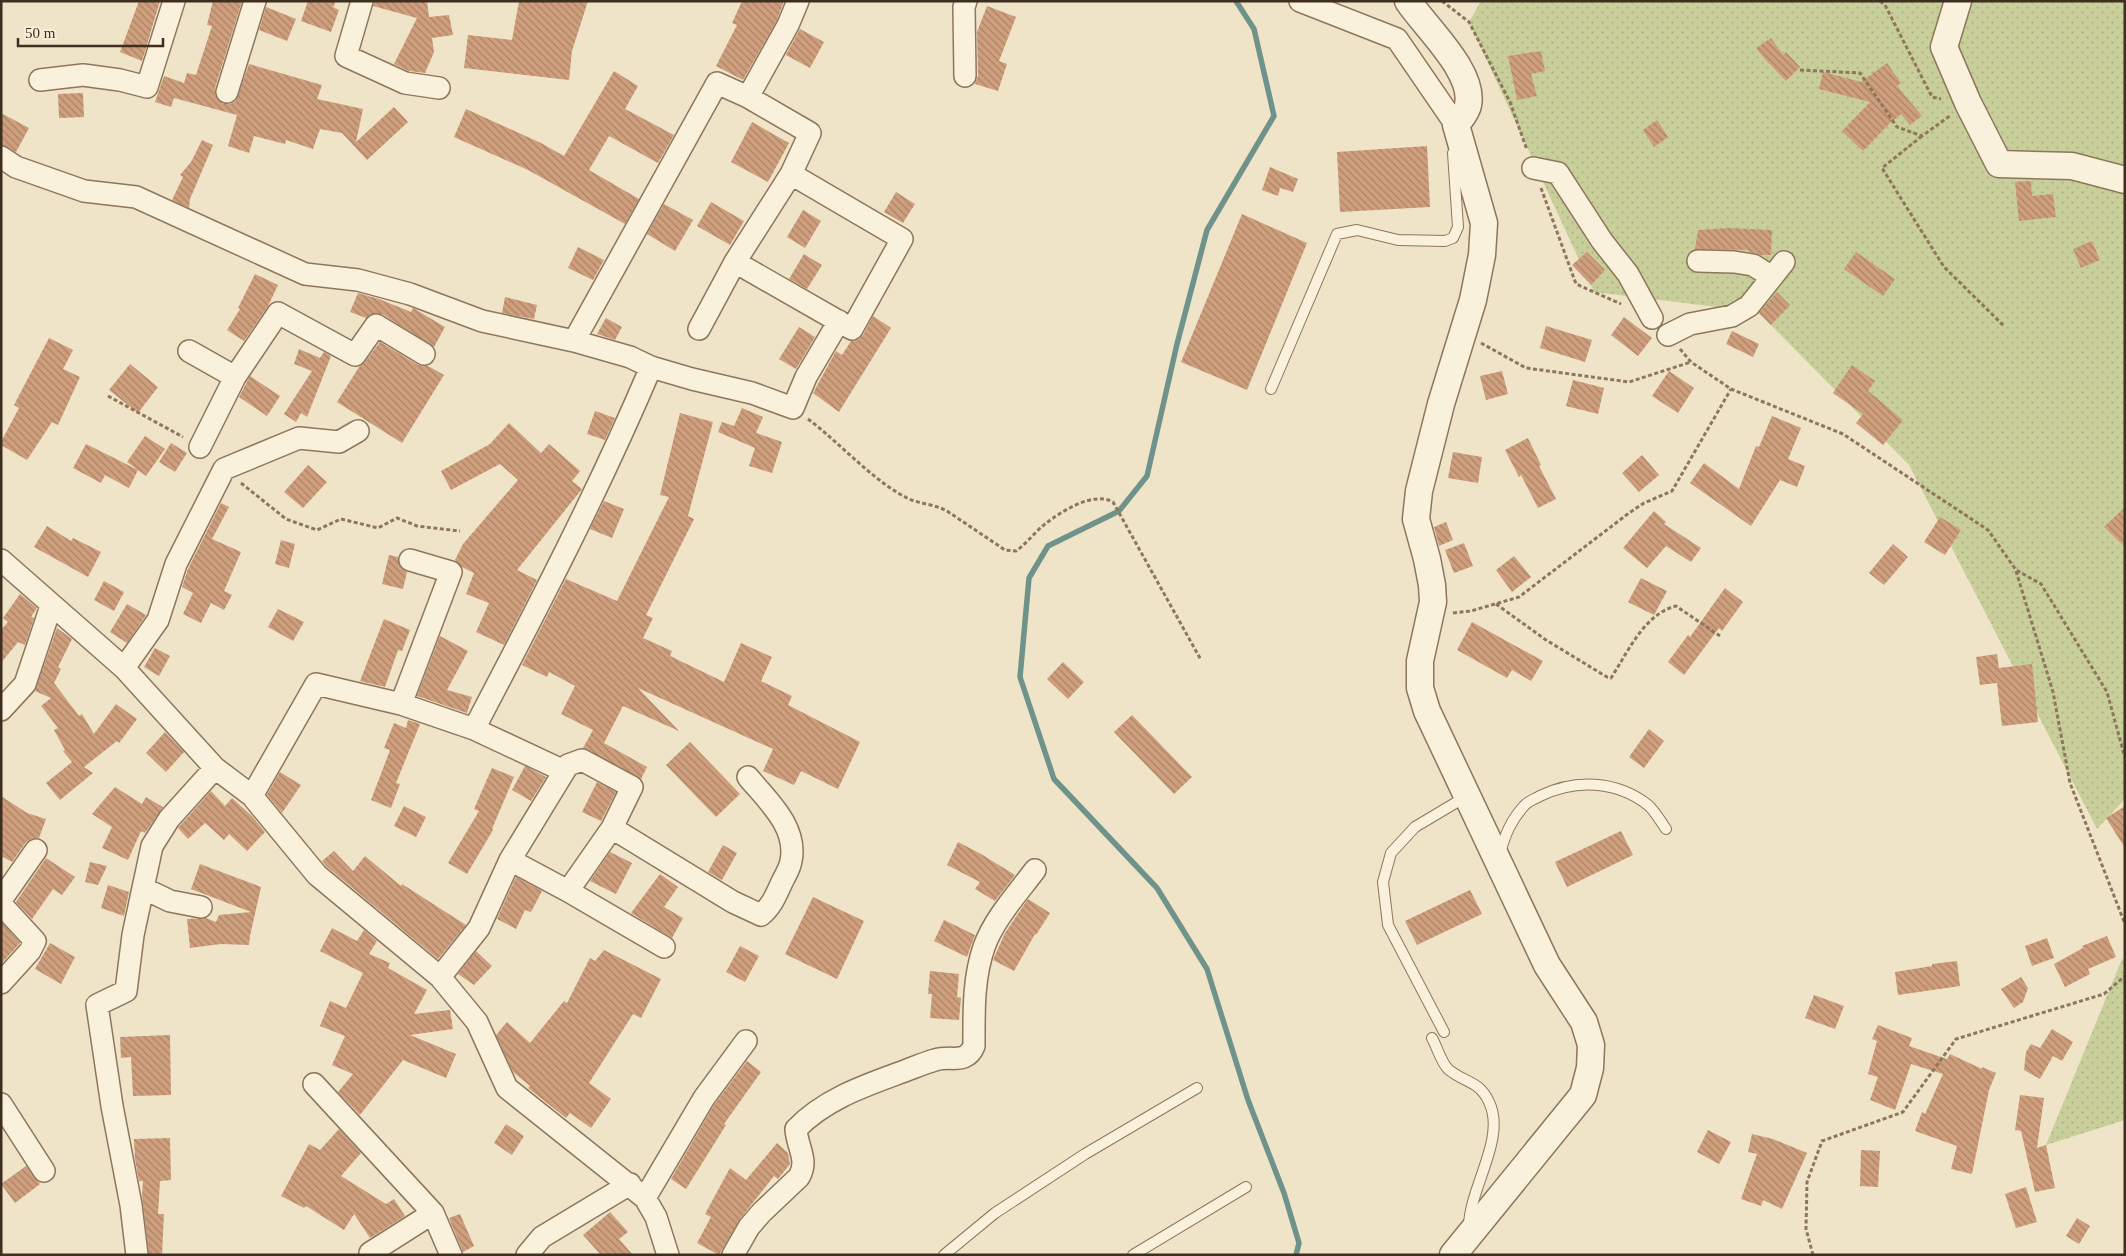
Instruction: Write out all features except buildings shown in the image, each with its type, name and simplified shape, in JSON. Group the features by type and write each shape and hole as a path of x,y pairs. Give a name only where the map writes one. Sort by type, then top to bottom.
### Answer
{"street":[{"path":"40,80 82,75 120,80 147,87 174,1"},
{"path":"227,92 255,1"},
{"path":"362,1 346,56 405,82 439,88"},
{"path":"748,97 788,25 798,1"},
{"path":"965,76 964,7 966,1"},
{"path":"1300,1 1322,6 1397,39 1456,125 1484,223 1482,255 1473,300 1441,404 1419,491 1416,520 1432,585 1433,602 1420,661 1420,688 1427,711 1547,965 1584,1022 1591,1044 1590,1068 1583,1095 1461,1246"},
{"path":"1408,1 1458,67 1468,88 1468,107 1456,125"},
{"path":"1958,1 1944,47 1968,103 1999,164 2072,166 2125,180"},
{"path":"574,341 717,82 748,97 810,133 791,174 735,262 700,329"},
{"path":"1,157 16,167 84,191 136,197 305,274 358,280 410,294 482,322 574,341 630,357 651,367 752,393 793,408 806,377 839,321"},
{"path":"1533,168 1558,173 1602,241 1628,274 1652,318"},
{"path":"735,262 852,329 902,239 791,174"},
{"path":"1668,335 1690,324 1732,316 1749,306 1778,269 1734,262 1698,261"},
{"path":"200,447 235,377 278,313 355,355 376,325 424,354"},
{"path":"189,350 235,377"},
{"path":"474,729 581,522 616,450 651,367"},
{"path":"124,668 158,620 176,564 224,469 299,438 339,442 358,431"},
{"path":"1,560 51,606 124,668 215,768 252,796 317,875 440,978 477,1022 506,1088 638,1191 656,1217 668,1255"},
{"path":"401,704 458,574 410,560"},
{"path":"1,710 25,684 51,606"},
{"path":"252,796 316,684 401,704 474,729 564,771"},
{"path":"440,978 479,928 510,860 564,771 568,765 582,760 632,787 612,828 568,890"},
{"path":"137,1255 131,1205 112,1106 97,1005 126,992 133,935 152,846 169,819 215,768"},
{"path":"612,828 732,902 761,915 770,908 791,863 792,850 789,833 777,812 748,777"},
{"path":"1,900 36,850"},
{"path":"510,860 568,890 664,947"},
{"path":"733,1255 750,1227 762,1212 804,1170 805,1163 796,1129 801,1124 857,1087 936,1059 965,1058 972,1052 974,1046 974,1004 978,970 985,945 998,920 1035,870"},
{"path":"143,888 170,902 201,907"},
{"path":"1,904 35,941 30,951 1,983"},
{"path":"526,1255 542,1237 638,1191 746,1041"},
{"path":"314,1084 433,1213 451,1255"},
{"path":"1,1104 44,1171"},
{"path":"370,1253 433,1213"}],"lane":[{"path":"1271,389 1337,234 1357,230 1398,240 1445,241 1453,238 1458,227 1452,138 1456,125"},
{"path":"1498,859 1508,826 1525,804 1555,789 1583,783 1609,786 1632,795 1649,806 1666,830"},
{"path":"1444,1032 1388,925 1382,882 1391,853 1415,827 1468,796"},
{"path":"1432,1038 1447,1068 1479,1086 1490,1103 1493,1120 1491,1150 1469,1215 1461,1246"},
{"path":"944,1255 1003,1207 1085,1154 1197,1088"},
{"path":"1133,1255 1246,1187"}],"path":[{"path":"1442,1 1469,22 1510,102 1576,284 1652,318"},
{"path":"1880,1 1885,5 1932,97 1968,103"},
{"path":"1800,70 1860,73 1897,127 1922,136"},
{"path":"1968,103 1882,168 1944,267 2004,326"},
{"path":"1481,335 1480,342 1526,368 1629,382 1691,362"},
{"path":"1668,335 1691,362 1731,389 1843,434 1988,530 2016,570 2053,692 2070,783 2125,924"},
{"path":"1430,616 1471,611 1519,597 1629,513 1644,503 1672,491 1731,389"},
{"path":"108,396 200,447"},
{"path":"793,408 830,435 892,488 907,498 937,506 947,511 1005,550 1016,551 1044,524 1064,511 1092,499 1106,498 1113,502 1201,660"},
{"path":"224,469 286,519 316,530 341,519 378,528 397,518 417,526 460,531"},
{"path":"2016,570 2041,584 2107,692 2125,758"},
{"path":"1496,604 1546,640 1611,678 1646,625 1667,608 1676,606 1720,636"},
{"path":"1813,1255 1806,1229 1807,1182 1822,1140 1903,1112 1956,1039 2104,994 2125,976"}],"green space":[{"path":"1481,1 2125,1 2125,799 2097,829 1909,465 1758,312 1594,292 1469,22"},
{"path":"2122,959 2125,960 2125,1120 2046,1145"}],"waterway":[{"path":"1236,1 1254,29 1274,116 1207,230 1177,344 1147,476 1119,511 1048,546 1029,578 1020,677 1054,779 1157,888 1207,969 1248,1100 1284,1193 1299,1243 1296,1255"}]}
